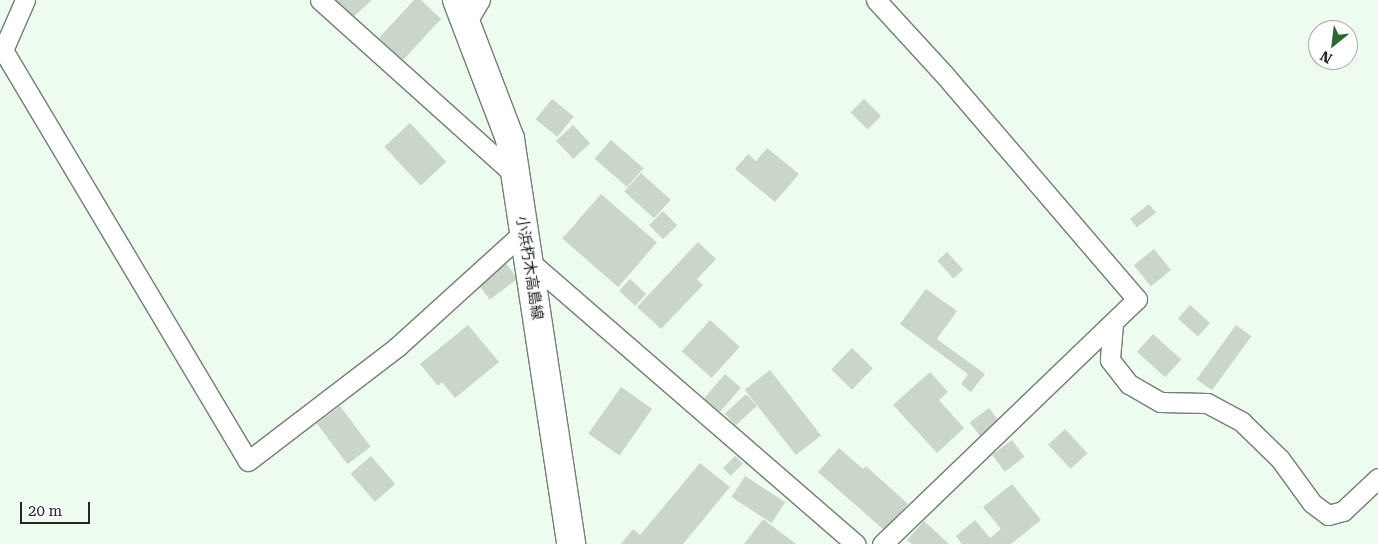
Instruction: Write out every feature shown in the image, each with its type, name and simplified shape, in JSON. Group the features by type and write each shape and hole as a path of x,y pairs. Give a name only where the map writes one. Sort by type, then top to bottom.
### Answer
{"main road":[{"name":"小浜朽木高島線","path":"468,8 510,139 571,544"}],"street":[{"path":"25,0 3,50 248,461 397,347 524,232"},
{"path":"320,0 514,174"},
{"path":"876,0 943,73 1137,298 1113,324 882,544"},
{"path":"529,261 856,544"},
{"path":"1113,324 1110,360 1129,384 1160,402 1207,404 1242,422 1280,459 1312,503 1328,515 1343,511 1378,478"}],"building":[{"path":"335,0 372,0 352,18"},
{"path":"414,0 421,0 441,19 403,60 379,38"},
{"path":"552,99 574,117 557,137 536,119"},
{"path":"864,99 881,116 868,129 851,112"},
{"path":"410,123 446,162 421,186 384,147"},
{"path":"573,125 590,143 573,159 556,141"},
{"path":"611,140 643,168 627,187 595,159"},
{"path":"767,148 799,174 775,202 735,169 748,154 756,161"},
{"path":"641,173 671,200 654,218 624,192"},
{"path":"601,194 657,243 618,287 562,239"},
{"path":"1149,204 1156,213 1137,227 1130,219"},
{"path":"663,211 677,225 663,239 649,225"},
{"path":"698,242 716,259 697,279 703,285 661,329 637,307"},
{"path":"1154,249 1171,270 1151,286 1134,265"},
{"path":"947,252 963,270 953,279 937,261"},
{"path":"505,262 518,279 490,300 477,283"},
{"path":"630,279 646,294 635,306 619,291"},
{"path":"926,289 957,311 937,339 985,374 971,392 961,384 968,374 900,324"},
{"path":"1190,305 1210,323 1198,336 1178,318"},
{"path":"710,320 740,347 712,378 682,351"},
{"path":"468,325 499,362 455,398 442,382 438,386 420,364"},
{"path":"1236,325 1251,336 1212,390 1197,379"},
{"path":"1153,334 1181,359 1165,377 1137,352"},
{"path":"852,348 873,368 852,390 831,370"},
{"path":"770,370 821,435 796,455 745,390"},
{"path":"930,372 948,392 939,400 964,428 937,453 893,405"},
{"path":"725,374 741,388 720,412 704,398"},
{"path":"621,387 652,409 619,455 588,434"},
{"path":"746,394 757,406 736,425 725,414"},
{"path":"340,406 371,447 348,464 317,423"},
{"path":"989,408 1002,425 982,439 970,422"},
{"path":"1065,429 1088,453 1071,469 1048,445"},
{"path":"1012,440 1025,457 1005,472 992,455"},
{"path":"839,448 863,469 866,466 908,504 884,530 818,472"},
{"path":"371,456 395,484 375,502 351,474"},
{"path":"735,456 743,464 731,476 723,468"},
{"path":"700,463 730,487 683,544 621,544 633,529 640,535"},
{"path":"745,476 785,502 772,523 731,497"},
{"path":"1012,484 1041,520 1011,544 962,544 956,536 975,520 990,538 1001,529 983,507"},
{"path":"763,519 796,544 744,544"},
{"path":"924,521 949,544 912,544 907,540"}]}
